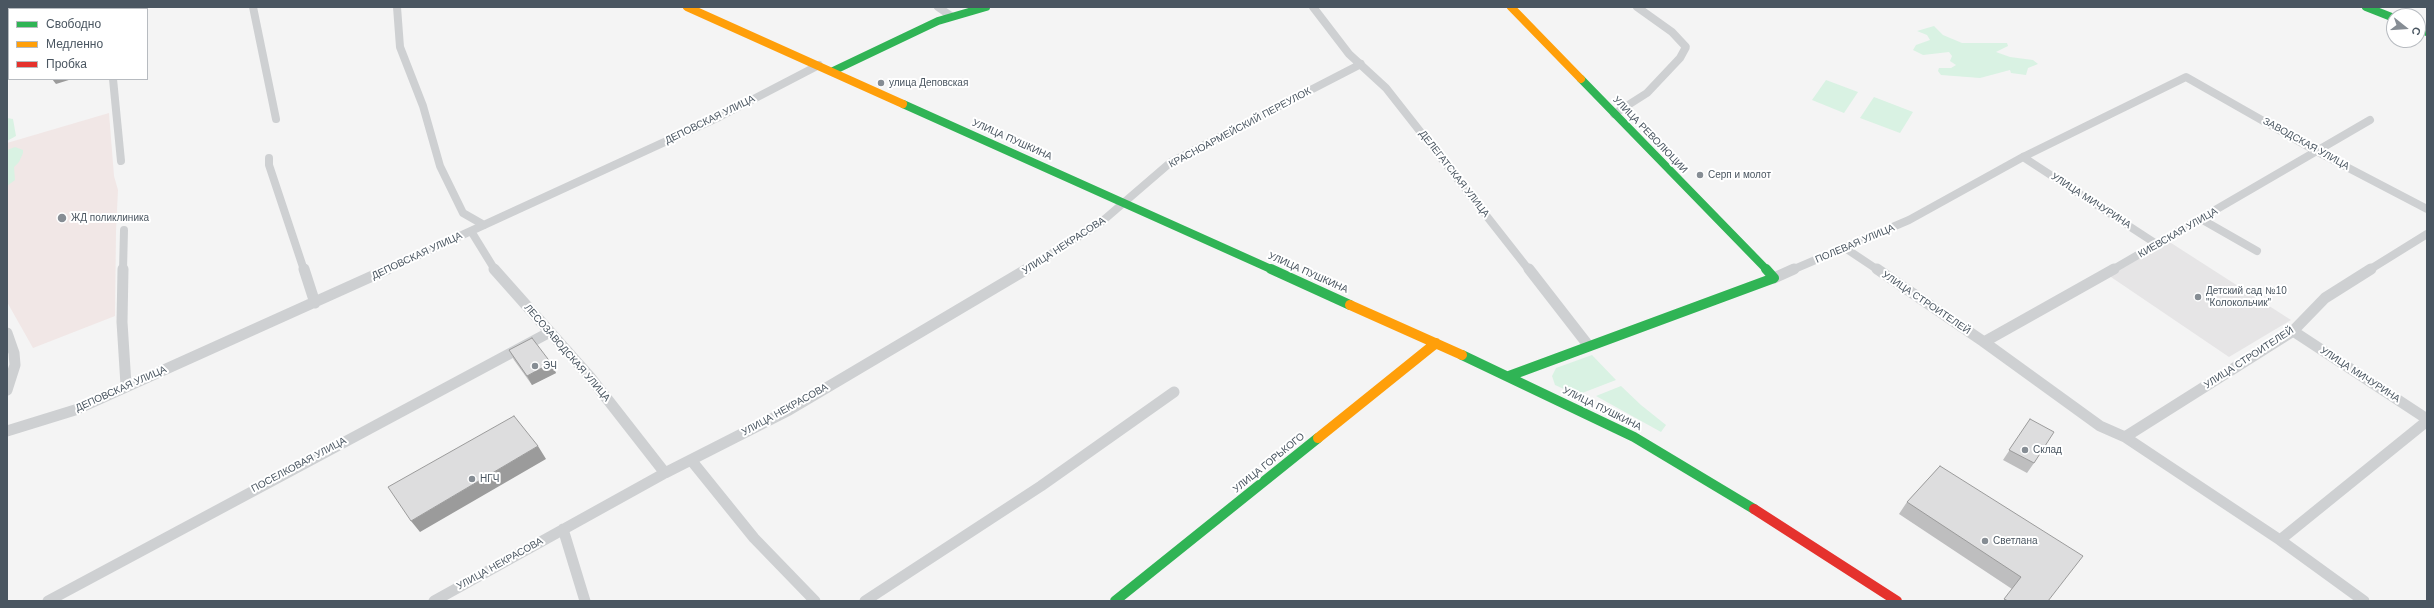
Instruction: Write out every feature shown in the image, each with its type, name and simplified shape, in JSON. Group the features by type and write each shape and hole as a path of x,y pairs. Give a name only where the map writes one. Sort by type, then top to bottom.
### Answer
{"street":[{"path":"253,7 276,119"},
{"path":"397,7 400,47 406,67 423,106 433,146 440,166 463,213 472,220 484,225"},
{"name":"УЛИЦА ПУШКИНА","path":"687,7 833,71 1509,376 1634,437 1687,467 1897,601"},
{"path":"938,7 951,16"},
{"path":"833,71 951,16 986,7"},
{"name":"ДЕЛЕГАТСКАЯ УЛИЦА","path":"1313,7 1338,41 1386,88 1588,345"},
{"name":"УЛИЦА РЕВОЛЮЦИИ","path":"1511,7 1774,278"},
{"path":"1614,114 1647,93 1680,58 1686,47 1672,32 1637,7"},
{"path":"2366,7 2386,15"},
{"name":"КРАСНОАРМЕЙСКИЙ ПЕРЕУЛОК","path":"1126,203 1145,183 1171,162 1361,64"},
{"name":"ДЕПОВСКАЯ УЛИЦА","path":"7,430 51,419 314,303 719,117 819,65"},
{"name":"ПОЛЕВАЯ УЛИЦА","path":"1509,376 1588,345 1774,278 1909,220 2023,157 2186,77"},
{"name":"ЗАВОДСКАЯ УЛИЦА","path":"2186,77 2316,151 2427,209"},
{"path":"113,80 121,161"},
{"name":"КИЕВСКАЯ УЛИЦА","path":"1984,342 2158,245 2370,120"},
{"name":"УЛИЦА МИЧУРИНА","path":"2023,157 2158,245"},
{"path":"269,158 269,165 314,303"},
{"name":"УЛИЦА НЕКРАСОВА","path":"434,601 665,473 789,410 1048,257 1099,224 1126,203"},
{"path":"2201,219 2257,251"},
{"path":"124,230 122,322 126,385"},
{"name":"ЛЕСОЗАВОДСКАЯ УЛИЦА","path":"471,231 496,272 590,377 665,473"},
{"name":"УЛИЦА СТРОИТЕЛЕЙ","path":"2125,437 2293,331 2325,298 2427,234"},
{"name":"УЛИЦА СТРОИТЕЛЕЙ","path":"1845,248 1984,342 2100,426 2125,437 2280,540 2364,601"},
{"name":"УЛИЦА МИЧУРИНА","path":"2293,331 2427,420"},
{"name":"ПОСЕЛКОВАЯ УЛИЦА","path":"48,601 181,528 550,332"},
{"path":"7,333 14,353 15,365 7,390"},
{"name":"УЛИЦА ГОРЬКОГО","path":"1115,601 1436,343"},
{"path":"865,601 1041,486 1174,392"},
{"path":"2280,540 2427,420"},
{"path":"691,460 754,538 815,601"},
{"path":"563,529 572,564 585,601"}],"shaded area":[{"name":"ЖД поликлиника","path":"109,113 114,176 118,190 115,316 33,348 7,302 7,143"},
{"name":"Детский сад №10 \"Колокольчик\"","path":"2168,241 2291,320 2229,357 2108,275"}],"green space":[{"path":"1934,26 1943,35 1962,43 2007,43 2008,46 1996,52 2010,57 2033,60 2038,64 2028,68 2026,75 2011,73 2010,70 1980,78 1941,75 1938,71 1939,68 1951,68 1956,65 1950,61 1952,56 1949,52 1923,55 1913,50 1916,45 1930,40 1927,35 1917,31"},
{"path":"1826,80 1858,92 1844,113 1812,100"},
{"path":"1874,97 1913,112 1900,133 1860,118"},
{"path":"7,118 13,119 16,136 7,141"},
{"path":"15,147 23,150 23,153 19,162 14,167 15,180 7,186 7,150"},
{"path":"1592,355 1616,380 1577,395 1555,385 1552,376 1556,368"},
{"path":"1621,386 1641,405 1666,425 1661,432 1596,396"}],"building":[{"path":"532,338 551,363 527,376 509,350"},
{"name":"НГЧ","path":"514,416 538,446 411,521 388,487"},
{"name":"Склад","path":"2030,419 2054,432 2034,463 2009,450"},
{"name":"Светлана","path":"1940,466 2083,556 2048,601 2008,601 2004,599 2021,577 1907,502"}],"traffic: fast":[{"path":"833,71 938,21 986,7"},
{"path":"2366,7 2386,15"},
{"path":"1509,376 1774,278 1581,79"},
{"path":"903,104 1350,305"},
{"path":"1462,355 1634,437 1687,467 1754,509"},
{"path":"1115,601 1318,438"}],"traffic: slow":[{"path":"687,7 903,104"},
{"path":"1511,7 1581,79"},
{"path":"1350,305 1462,355"},
{"path":"1318,438 1436,343"}],"traffic: jam":[{"path":"1754,509 1897,601"}],"place":[{"name":"улица Деповская","path":"881,83"},
{"name":"Серп и молот","path":"1700,175"},
{"name":"ЖД поликлиника","path":"62,218"},
{"name":"Детский сад №10 \"Колокольчик\"","path":"2198,297"},
{"name":"ЭЧ","path":"535,366"},
{"name":"Склад","path":"2025,450"},
{"name":"НГЧ","path":"472,479"},
{"name":"Светлана","path":"1985,541"}]}
